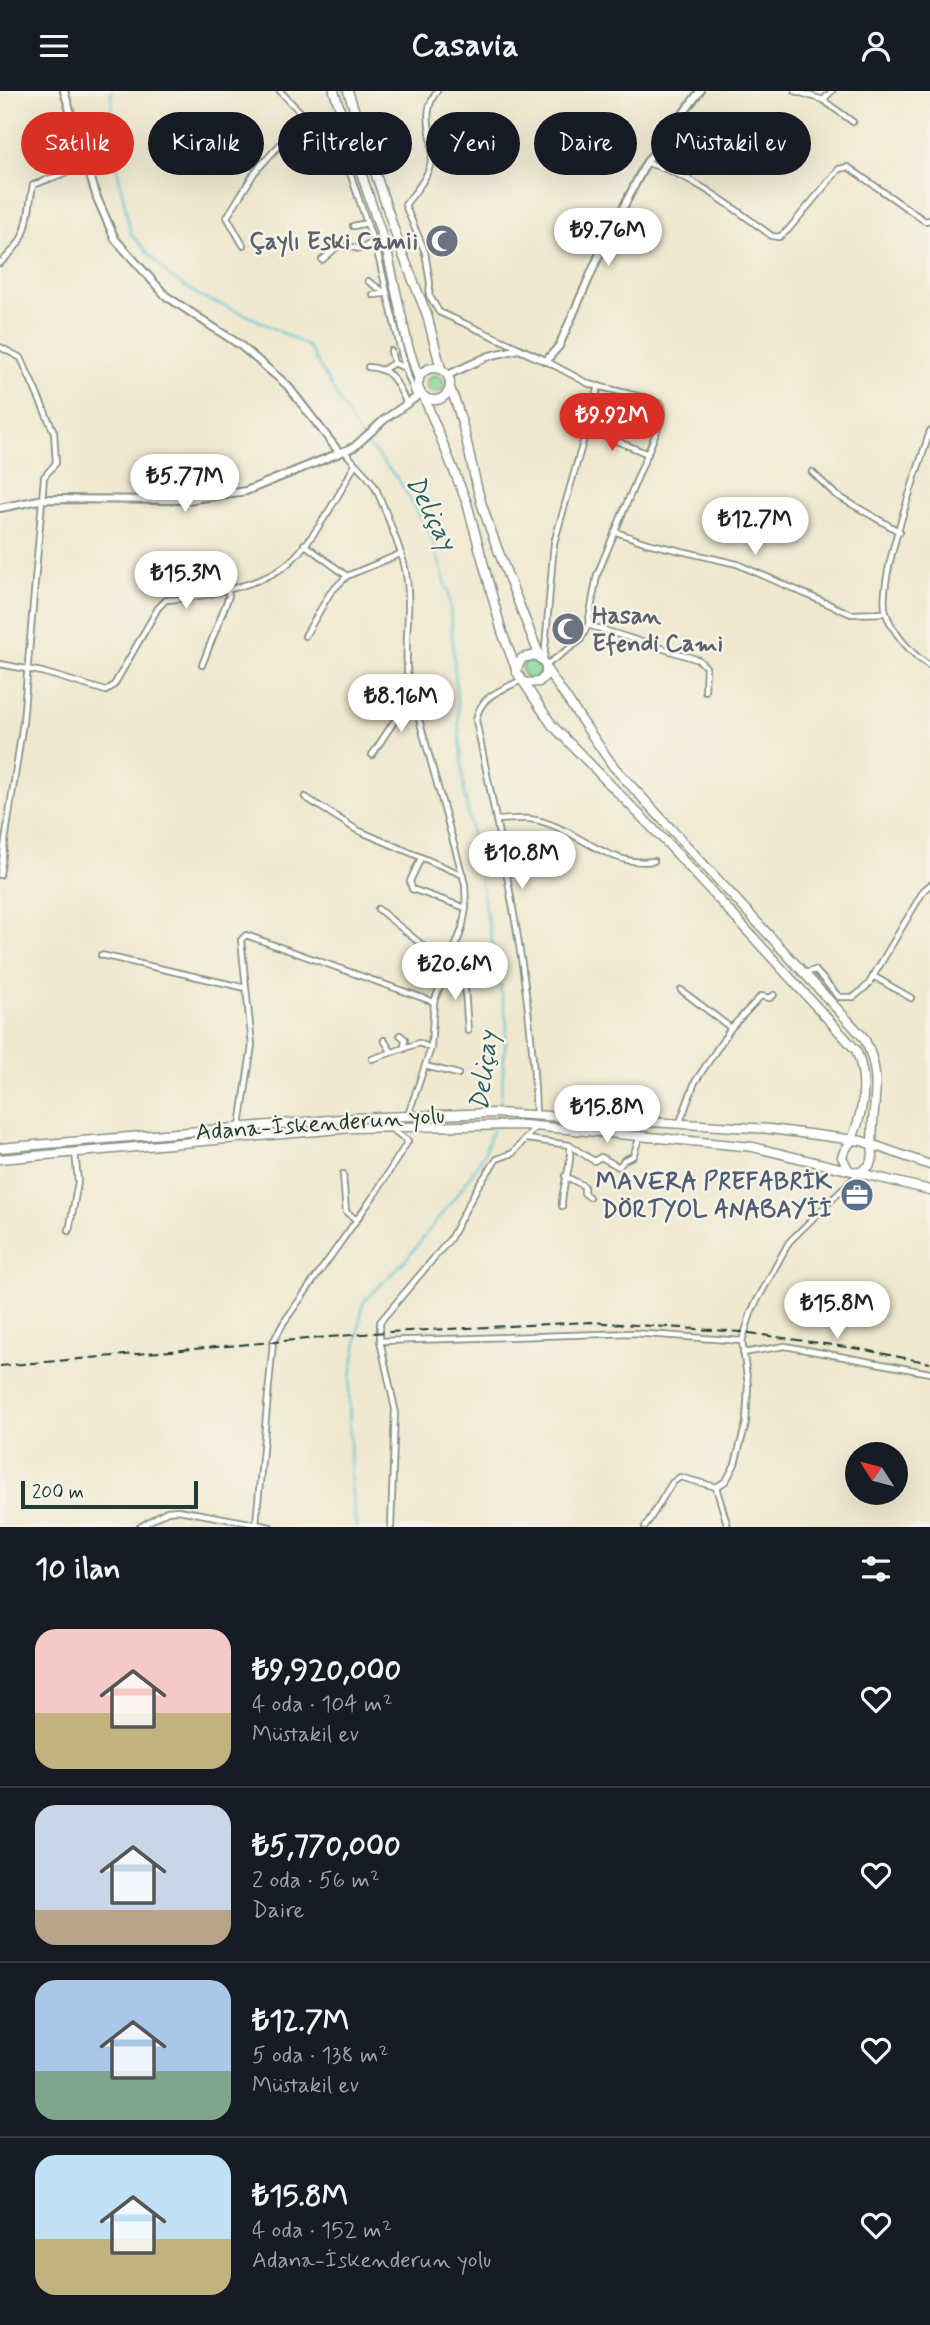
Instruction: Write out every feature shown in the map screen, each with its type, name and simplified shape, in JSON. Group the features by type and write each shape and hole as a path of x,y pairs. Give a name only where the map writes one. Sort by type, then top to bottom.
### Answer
{"highway":[{"path":"334,91 340,112"},
{"path":"348,91 467,436 480,498 498,554 544,663 613,767 864,1038 874,1058 878,1078 873,1156 869,1166 860,1172"},
{"path":"361,175 387,251 408,346 419,380 420,396 467,503 484,554 502,632 516,671 552,725 669,845 856,1050 864,1080 861,1111 852,1141 842,1157 849,1170"},
{"path":"419,380 427,370 444,372"},
{"path":"420,396 437,400 450,389"},
{"path":"516,671 522,658 531,654 544,663"},
{"path":"523,682 539,682 544,663"},
{"name":"Adana-İskenderun yolu","path":"0,1148 408,1115 536,1114 680,1122 852,1141 930,1165"},
{"path":"0,1159 390,1128 466,1124 524,1125 753,1147 930,1191"}],"street":[{"path":"64,91 71,112"},
{"path":"280,91 301,112"},
{"path":"437,91 427,112 432,159 426,179 405,205 425,252 430,283 429,295 439,312 598,386 650,399 662,405 663,416 597,575 588,625 580,642 544,663"},
{"path":"546,361 559,346 601,251 646,163 699,91"},
{"path":"795,91 824,100 853,122"},
{"path":"824,100 832,91"},
{"path":"243,245 227,217 255,172 278,147"},
{"path":"646,163 672,170 711,192 772,236 779,237 788,230 839,169 848,167 925,221 930,220"},
{"path":"0,263 25,233 30,219 33,185 60,175"},
{"path":"90,175 107,227 133,260 166,296 267,366 302,400 354,466 374,486 405,566 409,614 404,651 414,701 463,875 466,908 462,929 434,1002 431,1048 408,1115"},
{"path":"0,508 44,499 212,499 246,491 354,447 376,427 420,396 405,368 373,242 351,175"},
{"path":"353,226 367,222"},
{"path":"322,260 339,245 361,249 373,242"},
{"path":"368,281 386,294"},
{"path":"373,295 386,294"},
{"path":"0,347 21,358 54,432 56,463 44,477 28,669 0,875"},
{"path":"444,372 489,356 519,349"},
{"path":"391,351 394,363"},
{"path":"394,363 405,368"},
{"path":"384,369 394,363"},
{"path":"368,367 384,369 395,376 407,404"},
{"path":"544,663 554,543 598,386"},
{"path":"586,428 648,454"},
{"path":"930,431 885,582 886,613 905,643 930,666"},
{"path":"0,664 106,691 114,685 158,608 166,600 203,597 279,571 326,516 354,466"},
{"path":"812,472 836,495 900,532"},
{"path":"616,532 647,543 737,564 851,614 886,613"},
{"path":"304,544 347,576"},
{"path":"305,636 330,593 347,576 400,554"},
{"path":"202,665 229,596 228,589"},
{"path":"588,625 699,660 706,667 705,691"},
{"path":"523,682 487,695 479,707 476,720 534,1044 536,1114"},
{"path":"372,755 397,717 414,701"},
{"path":"305,797 357,830 463,875"},
{"path":"496,820 530,819 556,828 614,858 634,863 654,861"},
{"path":"421,859 410,881 412,889 466,908"},
{"path":"805,974 815,971 839,997 854,997 873,976 924,890 930,885"},
{"path":"378,909 447,965 457,967 464,976 468,1031"},
{"path":"239,1128 252,1045 241,940 246,935 434,1002"},
{"path":"100,955 246,988"},
{"path":"873,976 911,998"},
{"path":"681,990 732,1028"},
{"path":"680,1122 695,1082 732,1028 761,996 770,998 774,995"},
{"path":"400,1035 405,1039 402,1047 405,1050"},
{"path":"384,1040 391,1051"},
{"path":"372,1059 391,1051 405,1050 419,1043 431,1048"},
{"path":"425,1066 458,1074"},
{"path":"391,1527 395,1409 380,1341 380,1322 450,1239 488,1171 497,1160 513,1153 536,1126"},
{"path":"256,1524 273,1342 408,1141 390,1128"},
{"path":"526,1139 569,1145 594,1161 601,1157 619,1167 624,1160 633,1156 640,1135"},
{"path":"562,1206 565,1176 572,1155 569,1145"},
{"path":"69,1231 78,1182 75,1152"},
{"path":"645,1527 672,1483 680,1476 716,1487 726,1481 735,1464 746,1423 748,1395 742,1341 752,1310 789,1242 860,1172"},
{"path":"343,1174 346,1212 357,1220"},
{"path":"565,1176 584,1186 584,1192 589,1197"},
{"path":"380,1341 633,1333 742,1341"},
{"path":"743,1353 785,1346 930,1373"},
{"path":"716,1487 728,1527"},
{"path":"140,1527 167,1511 178,1510 270,1527"}],"green space":[{"path":"435,375 441,378 444,384 441,390 435,393 429,390 426,384 429,378"},
{"path":"532,660 539,663 542,670 539,677 532,680 525,677 522,670 525,663"}],"waterway":[{"name":"Deliçay","path":"111,91 114,153 131,234 169,276 201,297 247,315 308,346 361,438"},
{"name":"Deliçay","path":"365,442 399,480 431,536 449,594 464,792 507,1023 500,1110"},
{"name":"Deliçay","path":"356,1527 351,1485 349,1390 363,1303 408,1257 462,1188 484,1154 493,1129"}],"railway":[{"path":"0,1366 386,1332 591,1322 742,1332 860,1349 930,1363"}],"place":[{"name":"Çaylı Eski Camii","path":"442,241"},
{"name":"Hasan Efendi Cami","path":"568,629"},
{"name":"MAVERA PREFABRİK DÖRTYOL ANABAYİİ","path":"857,1195"}]}
